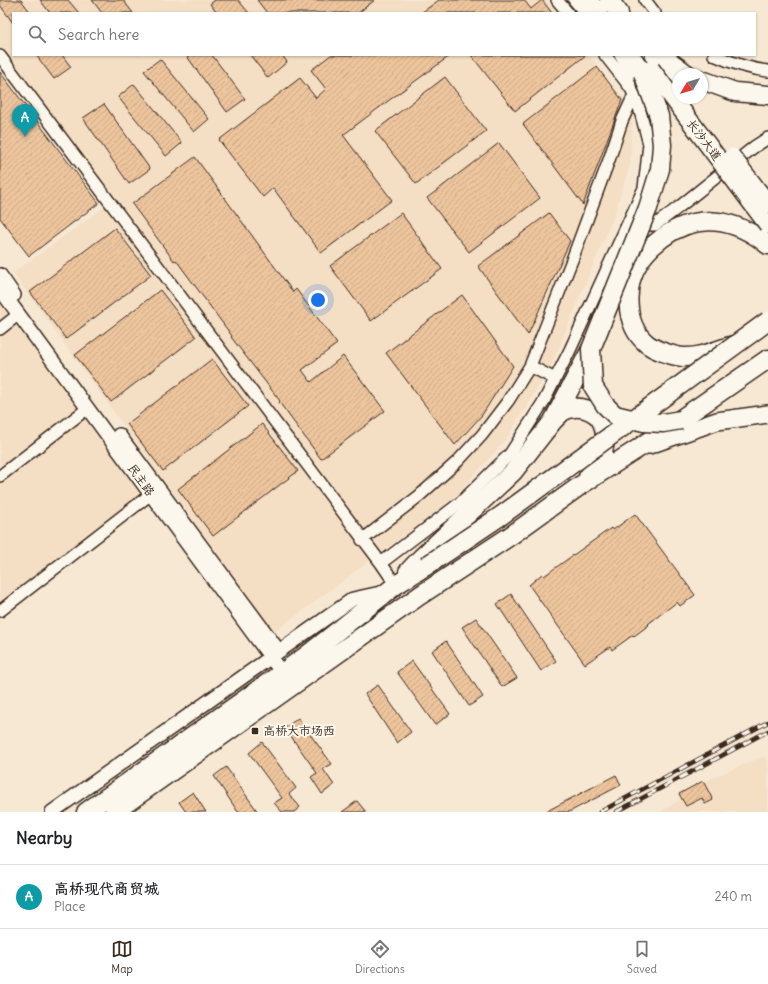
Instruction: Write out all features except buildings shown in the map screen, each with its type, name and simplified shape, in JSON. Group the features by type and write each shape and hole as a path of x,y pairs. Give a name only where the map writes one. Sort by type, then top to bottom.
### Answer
{"highway":[{"path":"589,6 616,12"},
{"path":"633,56 672,69"},
{"path":"553,421 591,349 648,208 660,169 662,145 652,63"},
{"path":"708,82 735,92 768,95"},
{"path":"738,343 700,356 683,357 666,353 647,344 635,330 629,308 628,294 632,277 639,262 655,243 669,233 686,224 703,221 722,222 741,228 768,245"},
{"path":"424,561 502,515 768,321"},
{"path":"591,349 593,386 605,405 615,415 644,422 663,423 681,420"},
{"path":"114,812 419,596 513,534 581,485 681,420 768,359"},
{"path":"86,812 282,673 392,588 424,561 513,472 553,421 563,412 572,408 582,407 598,415 603,425 604,438 603,451 599,463 581,485"}],"main road":[{"name":"长沙大道","path":"641,56 652,63 768,225"},
{"path":"652,63 672,81"},
{"path":"691,104 768,204"},
{"path":"639,448 717,421 768,414"}],"street":[{"path":"557,0 567,12"},
{"path":"645,0 655,12"},
{"path":"0,56 362,540 381,563 392,588 353,598 70,801 52,812"},
{"path":"606,56 632,91"},
{"path":"381,563 460,503 510,454 544,401 570,350 644,188 649,144 624,61 621,56"},
{"path":"716,56 733,64 754,70 768,70"},
{"path":"362,540 419,496 458,460 482,435 508,401 530,366 572,260 609,160 632,91"},
{"path":"626,226 654,225 679,207 754,146 768,138"},
{"name":"民主路","path":"0,275 275,654 282,673"},
{"name":"民主路","path":"0,289 151,494 275,654"},
{"path":"0,329 19,314"},
{"path":"530,366 554,379"},
{"path":"0,476 88,408"},
{"path":"0,611 151,494"}],"shaded area":[{"path":"0,0 546,0 555,12 12,12 12,56 590,56 622,97 632,117 630,165 614,215 552,364 507,438 453,499 274,632 13,273 106,206 0,65"},
{"path":"0,304 144,493 0,602"},
{"path":"764,756 768,762 768,812 661,812 710,779"}],"railway":[{"path":"600,812 768,722"},
{"path":"616,812 768,731"}],"place":[{"name":"高桥现代商贸城","path":"25,137"},
{"name":"高桥大市场西","path":"255,731"}]}
